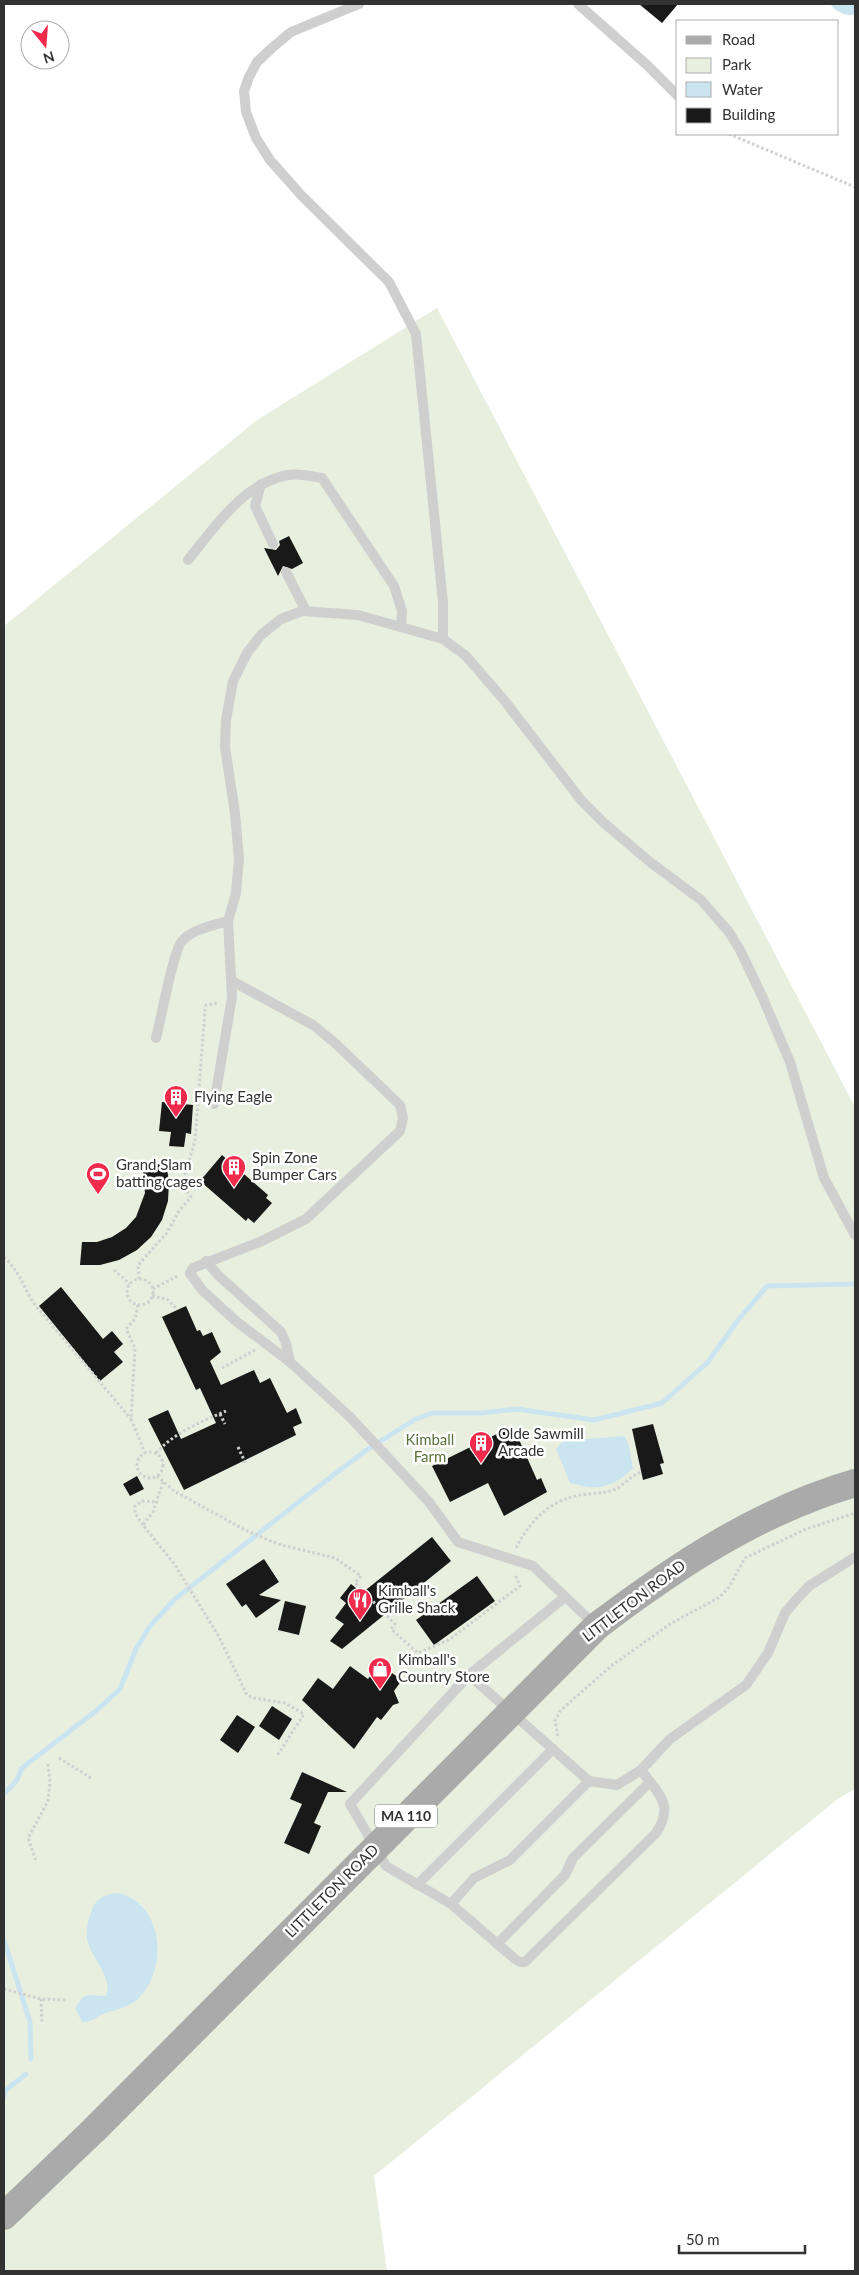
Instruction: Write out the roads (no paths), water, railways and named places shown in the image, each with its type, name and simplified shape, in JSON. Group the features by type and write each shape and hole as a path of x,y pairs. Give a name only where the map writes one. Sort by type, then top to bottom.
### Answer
{"main road":[{"name":"LITTLETON ROAD","path":"4,2216 94,2130 597,1626 686,1561 714,1544 775,1514 855,1483"}],"lane":[{"path":"359,4 291,32 257,62 248,77 244,91 246,112 256,138 270,160 301,195 389,282 416,334 443,602 444,639"},
{"path":"578,4 647,65 676,94"},
{"path":"188,560 232,507 261,484 288,475 322,478 394,586 402,611 401,627"},
{"path":"261,484 256,506 273,544"},
{"path":"286,572 306,611"},
{"path":"214,1104 231,1004 232,981 228,921 236,893 239,859 235,813 225,747 230,692 240,665 261,635 281,619 292,613 306,611 358,615 444,639 466,656 581,800 604,823 650,862 701,900 729,932 740,950 762,996 790,1062 824,1178 855,1235"},
{"path":"156,1038 175,957 182,941 203,929 228,921"},
{"path":"232,981 313,1025 335,1043 400,1105 403,1125 400,1131 362,1168 306,1219 262,1242 206,1261 193,1268 190,1273 202,1290 237,1322 290,1362 350,1417 429,1502 458,1542 472,1548 511,1557 533,1566 597,1626"},
{"path":"206,1261 218,1275 282,1332 290,1362"},
{"path":"469,1675 588,1781 616,1786 641,1770 670,1739 746,1685 768,1653 785,1613 795,1601 808,1586 855,1557"},
{"path":"565,1597 469,1675 350,1804 386,1866 451,1904 514,1959 525,1962 656,1833 664,1822 666,1811 664,1802 641,1770"},
{"path":"417,1885 553,1750"},
{"path":"451,1904 474,1878 510,1860 588,1781"},
{"path":"497,1944 565,1875 572,1858 650,1782"}],"water":[{"path":"830,4 855,4 855,15 841,13"},
{"path":"624,1436 629,1445 633,1469 625,1476 610,1484 596,1487 570,1483 556,1449 566,1437 588,1439"},
{"path":"120,1893 135,1900 146,1911 153,1925 157,1940 154,1972 148,1987 135,2002 89,2021 82,2022 75,2008 83,1997 88,1995 106,1996 108,1990 105,1976 88,1943 87,1930 89,1918 97,1901 107,1895"}],"waterway":[{"path":"4,1794 17,1780 22,1768 97,1710 120,1689 136,1649 150,1626 175,1599 365,1451 414,1420 432,1413 482,1413 517,1409 594,1420 662,1403 707,1363 739,1319 767,1286 855,1284"},
{"path":"4,1940 30,2022 31,2059"},
{"path":"4,2096 6,2090 26,2074"}],"place":[{"name":"Flying Eagle","path":"176,1118"},
{"name":"Spin Zone Bumper Cars","path":"234,1188"},
{"name":"Grand Slam batting cages","path":"98,1195"},
{"name":"Olde Sawmill Arcade","path":"481,1464"},
{"name":"Kimball's Grille Shack","path":"360,1621"},
{"name":"Kimball's Country Store","path":"380,1690"}],"park label":[{"name":"Kimball Farm","path":"430,1448"}]}
